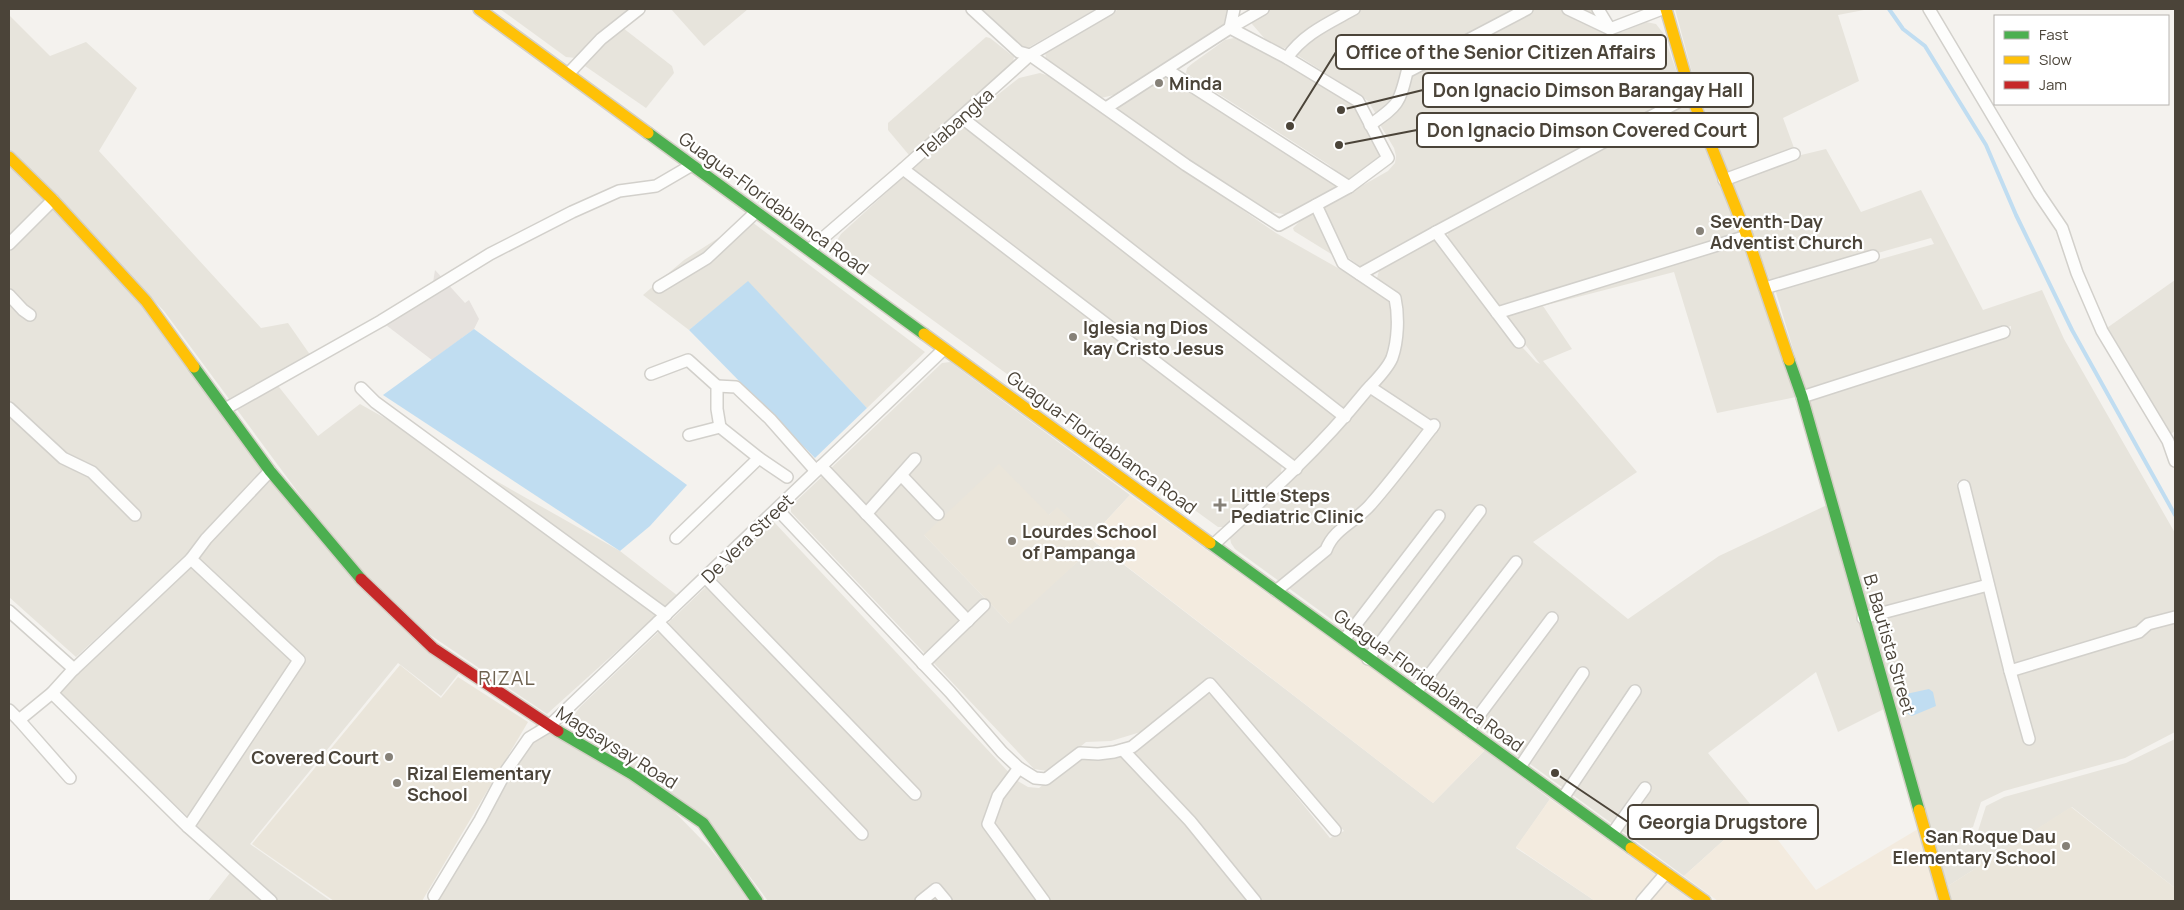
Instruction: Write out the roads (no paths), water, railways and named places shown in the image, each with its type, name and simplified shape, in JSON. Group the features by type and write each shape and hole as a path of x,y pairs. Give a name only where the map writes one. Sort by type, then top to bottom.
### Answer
{"street":[{"name":"Guagua-Floridablanca Road","path":"480,9 1368,659 1705,901"},
{"path":"568,74 601,39 639,9"},
{"path":"972,9 1019,52 1030,55 1186,165 1279,225 1349,187 1388,158 1358,101 1287,58 1230,28"},
{"name":"Telabangka","path":"809,250 1030,55 1110,9"},
{"path":"1230,28 1234,9"},
{"path":"1106,108 1230,28 1263,9"},
{"path":"1287,58 1306,35 1354,9"},
{"path":"1370,125 1393,109 1400,99 1407,72 1528,9"},
{"path":"1568,9 1610,29 1664,9"},
{"path":"1598,9 1610,29"},
{"name":"B. Bautista Street","path":"1664,9 1691,96 1747,236 1802,397 1863,618 1946,901"},
{"path":"1929,9 2062,228 2077,273 2102,331 2171,438 2175,460"},
{"path":"1167,70 1349,187"},
{"path":"1360,274 1691,96"},
{"path":"961,117 1345,417"},
{"path":"1724,180 1794,154"},
{"name":"Magsaysay Road","path":"9,157 53,200 146,301 270,471 354,572 433,648 549,726 632,774 703,823 757,901"},
{"path":"225,409 381,321 490,254 572,212 619,191 656,186 692,164"},
{"path":"903,169 1296,469"},
{"path":"9,244 53,200"},
{"path":"1213,545 1296,469 1345,417 1391,360 1397,332 1395,298 1343,263 1316,204"},
{"path":"659,287 707,258 756,212"},
{"path":"1436,232 1519,342"},
{"path":"1497,313 1747,236"},
{"path":"1766,288 1873,256"},
{"path":"9,295 22,310 30,315"},
{"path":"1802,397 2004,332"},
{"name":"De Vera Street","path":"434,896 480,820 506,771 529,738 549,726 777,509 792,482 819,469 944,349"},
{"path":"651,374 688,360 717,386 736,387 866,514 968,621"},
{"path":"717,386 717,409 720,427 792,482"},
{"path":"1276,592 1326,550 1330,541 1345,525 1370,506 1433,427 1370,387"},
{"path":"361,388 383,408 662,619 862,834"},
{"path":"9,408 63,458 92,472 135,515"},
{"path":"689,435 720,427"},
{"path":"676,538 759,458"},
{"path":"866,514 902,476 915,459"},
{"path":"19,720 52,693 74,669 191,559 206,539 270,471"},
{"path":"902,476 938,514"},
{"path":"1964,486 2029,739"},
{"path":"777,509 924,664 1002,752 1019,768 1035,778 1046,779 1080,753 1098,754 1132,747 1210,684 1334,830"},
{"path":"1368,659 1480,511"},
{"path":"1344,640 1439,516"},
{"path":"188,827 300,660 191,559"},
{"path":"1416,692 1516,562"},
{"path":"705,577 915,794"},
{"path":"1863,618 1988,585"},
{"path":"924,664 984,605"},
{"path":"9,611 74,669"},
{"path":"2010,671 2139,632 2148,624 2175,617"},
{"path":"1468,730 1552,618"},
{"path":"1520,768 1583,673"},
{"path":"1564,798 1635,691"},
{"path":"52,693 188,827 271,901"},
{"path":"9,710 70,778"},
{"path":"1123,750 1190,821 1255,901"},
{"path":"1019,768 998,796 988,824 1044,901"},
{"path":"1612,834 1645,788"},
{"path":"1642,901 1666,873"},
{"path":"921,901 936,890 946,901"}],"water":[{"path":"748,281 867,408 815,458 689,330"},
{"path":"474,329 687,485 650,526 620,551 383,395"},
{"path":"1929,689 1933,692 1936,706 1912,716 1908,714 1904,703 1906,694"}],"waterway":[{"path":"1889,9 1903,29 1925,46 1986,145 2016,215 2072,330 2175,515"}],"place":[{"name":"Minda","path":"1159,83"},
{"name":"Don Ignacio Dimson Barangay Hall","path":"1341,110"},
{"name":"Office of the Senior Citizen Affairs","path":"1290,126"},
{"name":"Don Ignacio Dimson Covered Court","path":"1339,145"},
{"name":"Seventh-Day Adventist Church","path":"1700,231"},
{"name":"Iglesia ng Dios kay Cristo Jesus","path":"1073,337"},
{"name":"Little Steps Pediatric Clinic","path":"1220,505"},
{"name":"Lourdes School of Pampanga","path":"1012,541"},
{"name":"Covered Court","path":"389,757"},
{"name":"Georgia Drugstore","path":"1555,773"},
{"name":"Rizal Elementary School","path":"397,783"},
{"name":"San Roque Dau Elementary School","path":"2066,846"}],"district":[{"name":"RIZAL","path":"507,677"}]}
